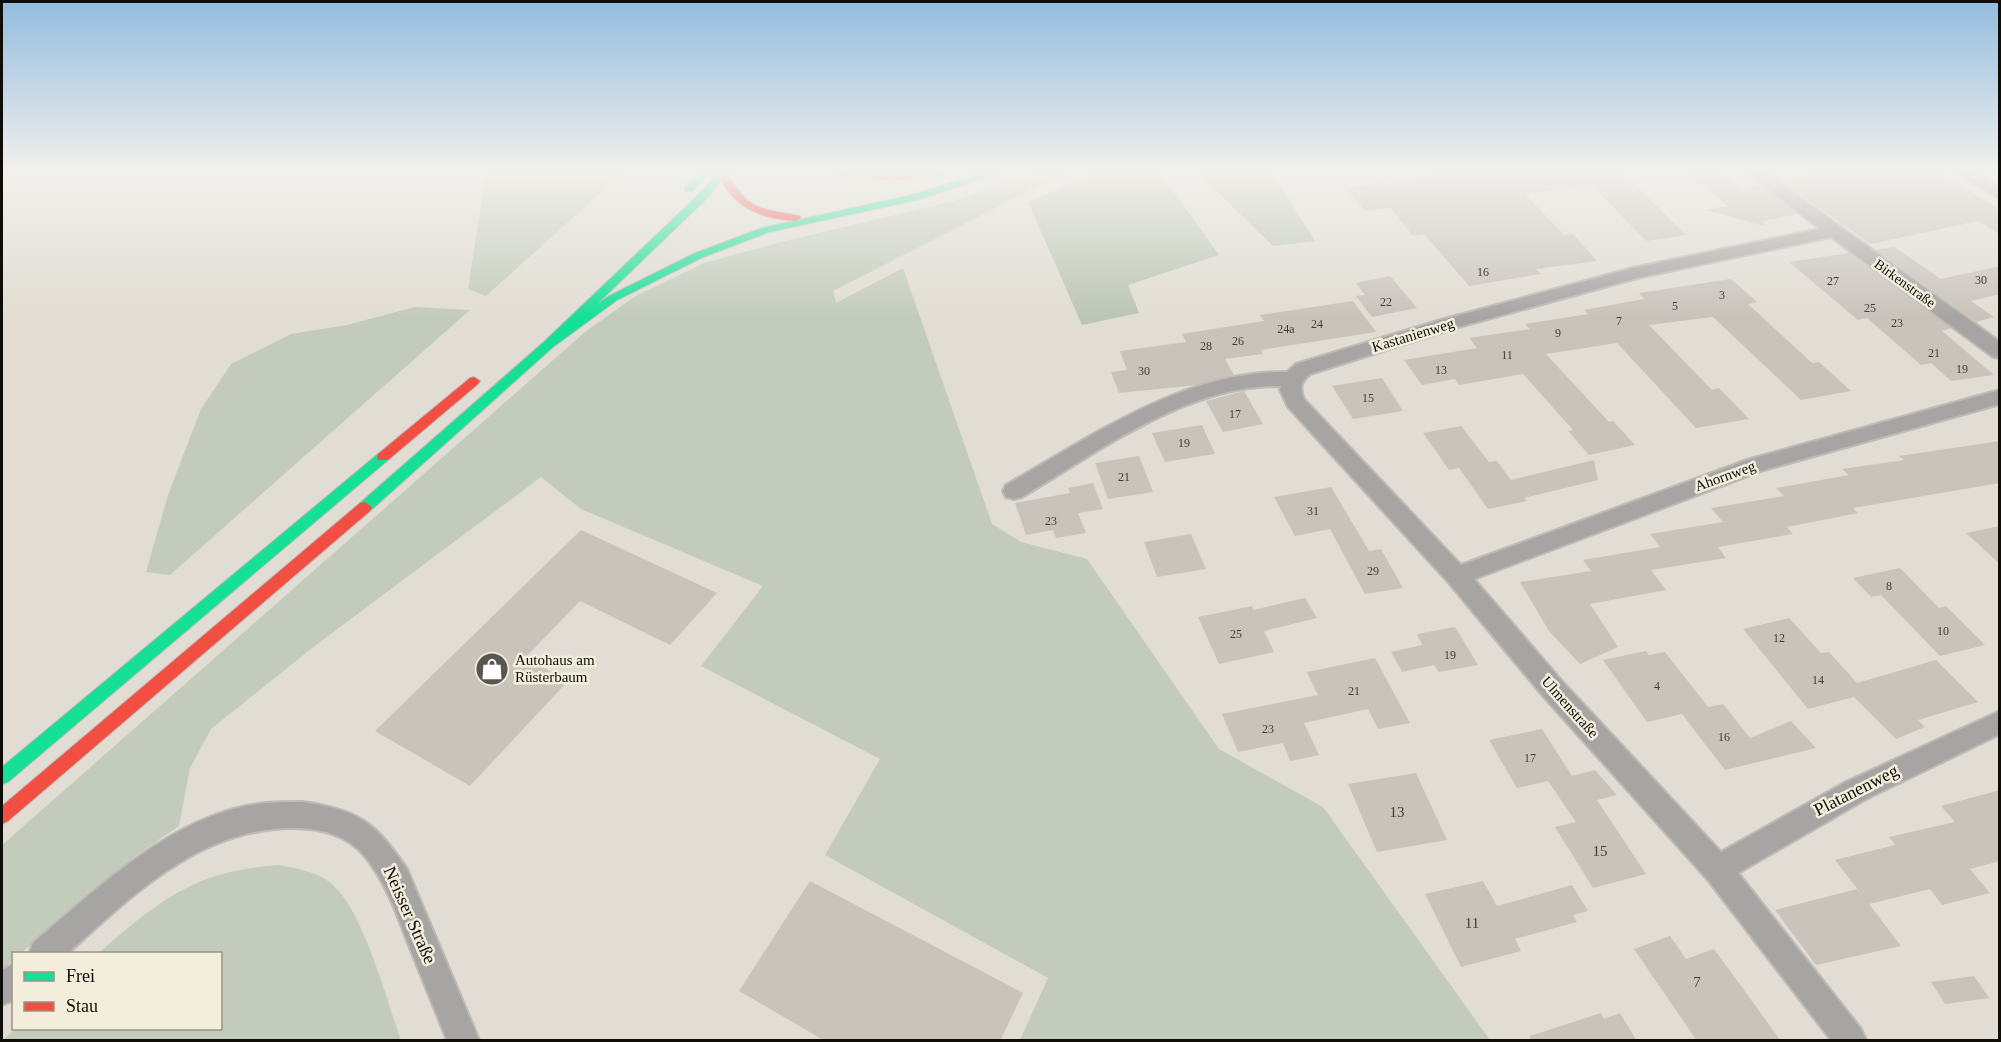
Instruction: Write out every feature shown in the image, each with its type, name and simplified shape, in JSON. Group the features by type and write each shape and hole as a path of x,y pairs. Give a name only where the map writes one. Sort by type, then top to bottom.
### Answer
{"main road":[{"path":"2,816 376,498 549,344 679,220"},
{"path":"549,344 613,298 657,274 766,230 805,220"},
{"path":"2,777 483,373"}],"street":[{"name":"Birkenstraße","path":"1819,220 2000,352"},
{"name":"Kastanienweg","path":"1014,491 1157,411 1240,381 1292,379 1303,369 1550,296 1639,272 1834,231"},
{"name":"Ulmenstraße","path":"1292,379 1290,390 1295,402 1457,576 1552,688 1718,870 1850,1041"},
{"name":"Ahornweg","path":"1457,576 1758,464 2000,397"},
{"name":"Platanenweg","path":"1718,870 1798,820 1889,772 2000,722"},
{"name":"Neisser Straße","path":"46,952 124,885 172,851 209,832 237,821 261,817 291,814 326,818 364,836 383,857 397,879 463,1041"}],"green space":[{"path":"479,220 571,220 486,296 468,289"},
{"path":"875,220 973,220 833,291 836,303 903,268 992,524 1021,542 1087,559 1219,749 1323,807 1490,1040 1020,1040 1048,978 825,855 880,759 701,666 763,586 581,509 541,477 316,645 211,729 190,768 179,826 134,857 22,952 12,952 12,961 2,971 2,845 585,332 634,297 704,263"},
{"path":"1036,220 1194,220 1219,255 1128,285 1139,313 1082,325"},
{"path":"1246,220 1302,220 1315,241 1273,246"},
{"path":"415,307 470,310 170,575 146,572 168,495 201,409 231,364 291,334 347,325"},
{"path":"280,865 307,872 332,884 344,897 373,957 401,1040 2,1040 15,1030 222,1030 222,952 100,952 141,917 181,891 225,873"}],"building":[{"path":"1400,220 1549,220 1564,235 1573,234 1597,261 1536,269 1541,274 1469,286 1424,234 1413,236"},
{"path":"1625,220 1670,220 1686,235 1646,241"},
{"path":"1741,220 1770,220 1764,221 1764,226"},
{"path":"1836,220 2000,220 2000,235 1978,221 1871,244"},
{"path":"1894,247 1941,279 2000,266 2000,294 1971,301 1994,317 1976,322 1876,250"},
{"path":"1849,253 1951,328 1942,331 1994,375 1951,381 1931,363 1921,365 1867,318 1858,320 1789,262"},
{"path":"1390,276 1417,308 1372,317 1356,296 1365,295 1356,283"},
{"path":"1731,279 1757,302 1748,304 1812,363 1819,362 1851,391 1801,400 1713,317 1649,325 1712,390 1719,388 1749,419 1696,428 1617,343 1546,354 1609,422 1613,421 1635,445 1589,455 1568,431 1573,430 1523,374 1459,385 1455,379 1422,385 1404,360 1477,348 1469,338 1530,329 1525,324 1588,314 1584,310 1644,299 1639,293"},
{"path":"1353,301 1376,332 1261,350 1263,354 1225,359 1234,375 1197,385 1119,393 1111,372 1127,370 1120,351 1186,342 1182,334 1264,321 1260,315"},
{"path":"1382,378 1403,411 1353,419 1332,386"},
{"path":"1244,391 1263,424 1223,432 1206,401"},
{"path":"1202,425 1215,454 1165,462 1152,433"},
{"path":"1461,426 1489,462 1497,461 1511,480 1594,460 1598,480 1524,498 1527,501 1488,509 1459,468 1449,470 1423,433"},
{"path":"2000,441 2000,483 1853,508 1858,513 1787,527 1793,534 1718,547 1726,558 1651,570 1666,590 1590,604 1618,647 1580,664 1549,631 1520,582 1591,571 1583,560 1660,547 1650,534 1723,522 1711,508 1784,496 1776,488 1849,475 1842,469 1904,460 1899,456"},
{"path":"1139,456 1153,492 1108,499 1095,463"},
{"path":"1093,483 1103,509 1078,513 1086,533 1056,538 1053,530 1026,535 1015,503 1070,493 1068,488"},
{"path":"1331,487 1369,551 1381,549 1403,588 1365,594 1330,529 1295,536 1274,497"},
{"path":"2000,526 2000,564 1966,533"},
{"name":"Autohaus am Rüsterbaum","path":"581,530 717,593 670,645 580,601 525,658 568,681 470,786 375,731"},
{"path":"1191,534 1206,569 1157,577 1144,542"},
{"path":"1900,568 1939,608 1946,606 1985,645 1940,656 1881,595 1871,597 1853,578"},
{"path":"1305,598 1317,618 1264,631 1274,652 1219,664 1198,617 1252,606 1253,610"},
{"path":"1789,618 1821,653 1829,652 1857,683 1936,660 1978,702 1918,720 1925,727 1896,739 1854,697 1808,709 1743,629"},
{"path":"1455,627 1478,665 1439,672 1434,665 1402,672 1391,652 1422,645 1417,634"},
{"path":"1646,651 1649,655 1665,652 1708,707 1723,704 1750,738 1791,721 1816,748 1725,770 1682,714 1647,722 1603,660"},
{"path":"1375,658 1410,723 1378,729 1368,709 1304,723 1319,755 1290,761 1283,743 1238,752 1222,714 1318,695 1307,672"},
{"path":"1542,729 1572,776 1595,770 1617,795 1597,800 1646,874 1593,888 1555,827 1576,822 1548,781 1517,788 1489,740"},
{"path":"1416,773 1447,840 1377,852 1348,784"},
{"path":"2000,790 2000,861 1970,869 1990,893 1942,905 1930,889 1869,904 1901,946 1816,965 1775,910 1857,889 1866,900 1835,860 1895,845 1889,837 1955,822 1941,806"},
{"path":"810,881 1023,993 1000,1041 825,1041 739,991"},
{"path":"1483,881 1497,906 1572,885 1588,911 1573,915 1577,922 1515,939 1521,951 1461,967 1425,894"},
{"path":"1670,936 1686,959 1714,949 1781,1041 1697,1041 1634,949"},
{"path":"1974,976 1989,998 1945,1004 1931,982"},
{"path":"1601,1013 1604,1019 1620,1013 1637,1041 1531,1041 1530,1036"}],"traffic: fast":[{"path":"365,507 549,344 679,220"},
{"path":"549,344 613,298 697,256 766,230 814,220"},
{"path":"2,777 383,457"}],"traffic: jam":[{"path":"383,457 474,381"},
{"path":"2,816 365,507"}],"place":[{"name":"Autohaus am Rüsterbaum","path":"492,669"}]}
